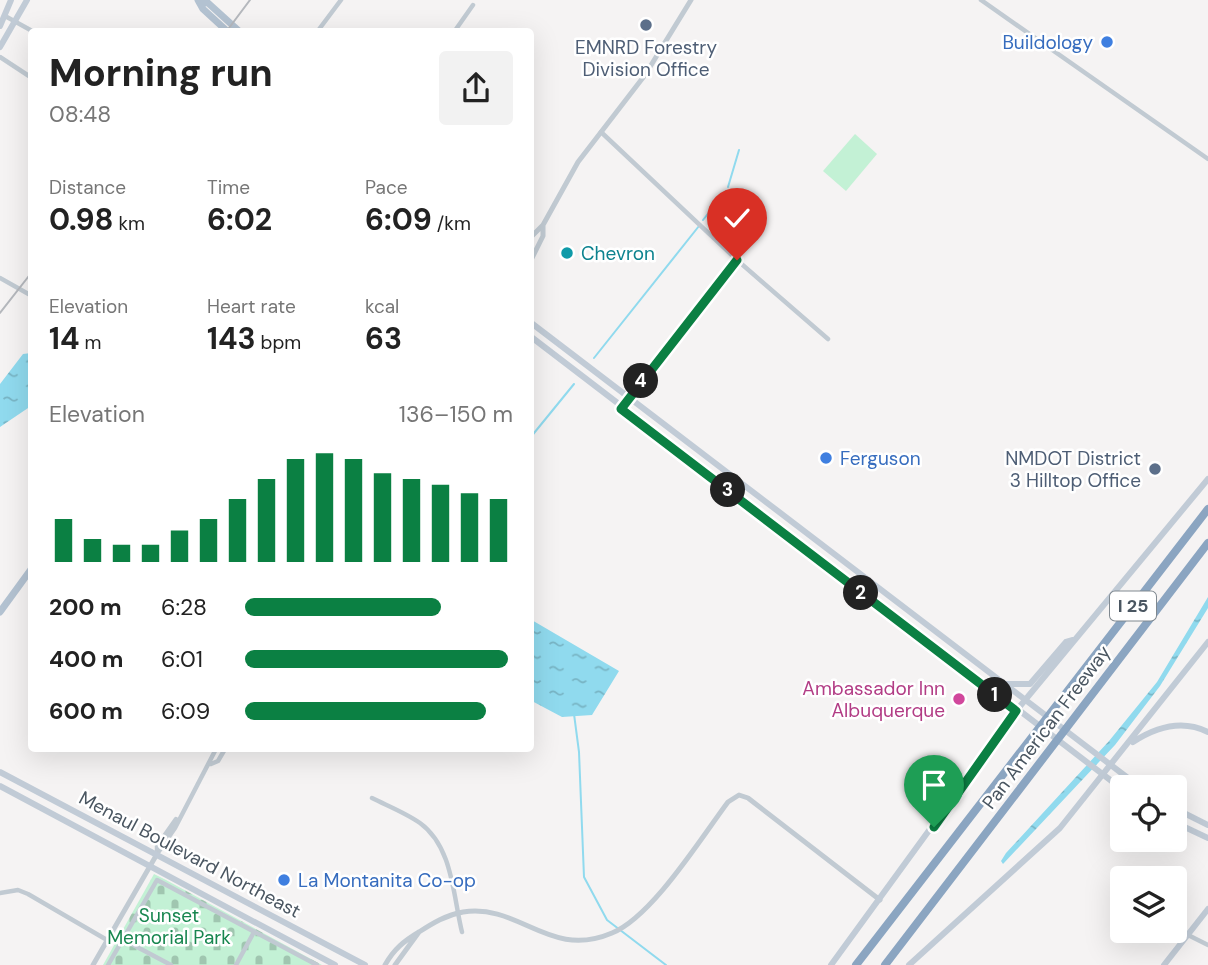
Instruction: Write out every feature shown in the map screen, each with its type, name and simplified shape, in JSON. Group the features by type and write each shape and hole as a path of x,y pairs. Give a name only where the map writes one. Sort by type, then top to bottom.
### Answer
{"highway":[{"name":"Pan American Freeway","path":"856,965 1208,509"},
{"name":"Pan American Freeway","path":"885,965 1046,750 1208,543"}],"main road":[{"path":"0,26 12,0"},
{"path":"0,47 27,0"},
{"path":"199,1 208,3 228,28"},
{"path":"534,325 1124,775"},
{"path":"534,339 621,409 1110,780"},
{"path":"831,965 1016,711 1208,480"},
{"path":"0,612 28,574"},
{"path":"1004,684 1030,684 1066,642 1075,640"},
{"path":"909,965 1044,845 1126,748 1208,642"},
{"path":"1126,748 1147,734 1170,726 1191,726 1208,732"},
{"name":"Menaul Boulevard Northeast","path":"0,772 365,965"},
{"path":"4,788 13,778"},
{"name":"Menaul Boulevard Northeast","path":"4,788 335,965"},
{"path":"1187,815 1208,823"},
{"path":"1187,828 1208,838"},
{"path":"1164,965 1190,936 1208,909"}],"street":[{"path":"320,28 341,0"},
{"path":"534,234 543,225 572,170 651,67 691,0"},
{"path":"981,0 1208,159"},
{"path":"457,28 473,5"},
{"path":"5,16 28,29"},
{"path":"0,57 28,75"},
{"path":"600,131 737,260 828,339"},
{"path":"534,254 543,236 543,225"},
{"path":"621,409 628,396 737,260"},
{"path":"0,278 28,294"},
{"path":"93,965 211,764 215,752"},
{"path":"211,764 218,761 223,752"},
{"path":"386,965 398,946 440,919 458,914 485,912 501,915 563,940 585,940 610,934 644,911 728,802 738,795 748,798 880,900"},
{"path":"372,797 422,825 440,846 462,932"},
{"path":"108,965 157,880 317,965"},
{"path":"2,891 28,894 107,940"},
{"path":"236,965 254,931"},
{"path":"395,965 419,932"},
{"path":"1190,936 1208,945"},
{"path":"122,939 170,965"}],"green space":[{"path":"855,134 877,154 846,191 823,171"},
{"name":"Sunset Memorial Park","path":"154,874 166,880 322,965 103,965"}],"water":[{"path":"28,353 28,408 0,427 0,384 23,354"},
{"path":"1208,597 1208,608 1160,686 1115,745 1003,864 1001,861 1006,853 1109,741 1157,682"},
{"path":"534,621 619,671 592,715 562,717 534,702"}],"waterway":[{"path":"728,187 739,150"},
{"path":"703,220 726,191"},
{"path":"594,358 699,226"},
{"path":"534,433 574,384"},
{"path":"574,714 579,752 584,877 607,920 666,965"}],"railway":[{"path":"229,28 250,0"},
{"path":"0,313 28,277"}],"place":[{"name":"EMNRD Forestry Division Office","path":"646,25"},
{"name":"Buildology","path":"1107,42"},
{"name":"Chevron","path":"567,253"},
{"name":"Ferguson","path":"826,458"},
{"name":"NMDOT District 3 Hilltop Office","path":"1155,469"},
{"name":"Ambassador Inn Albuquerque","path":"959,699"},
{"name":"La Montanita Co-op","path":"284,880"}],"route":[{"path":"737,260 628,396 621,409 1016,711 934,827"}]}
